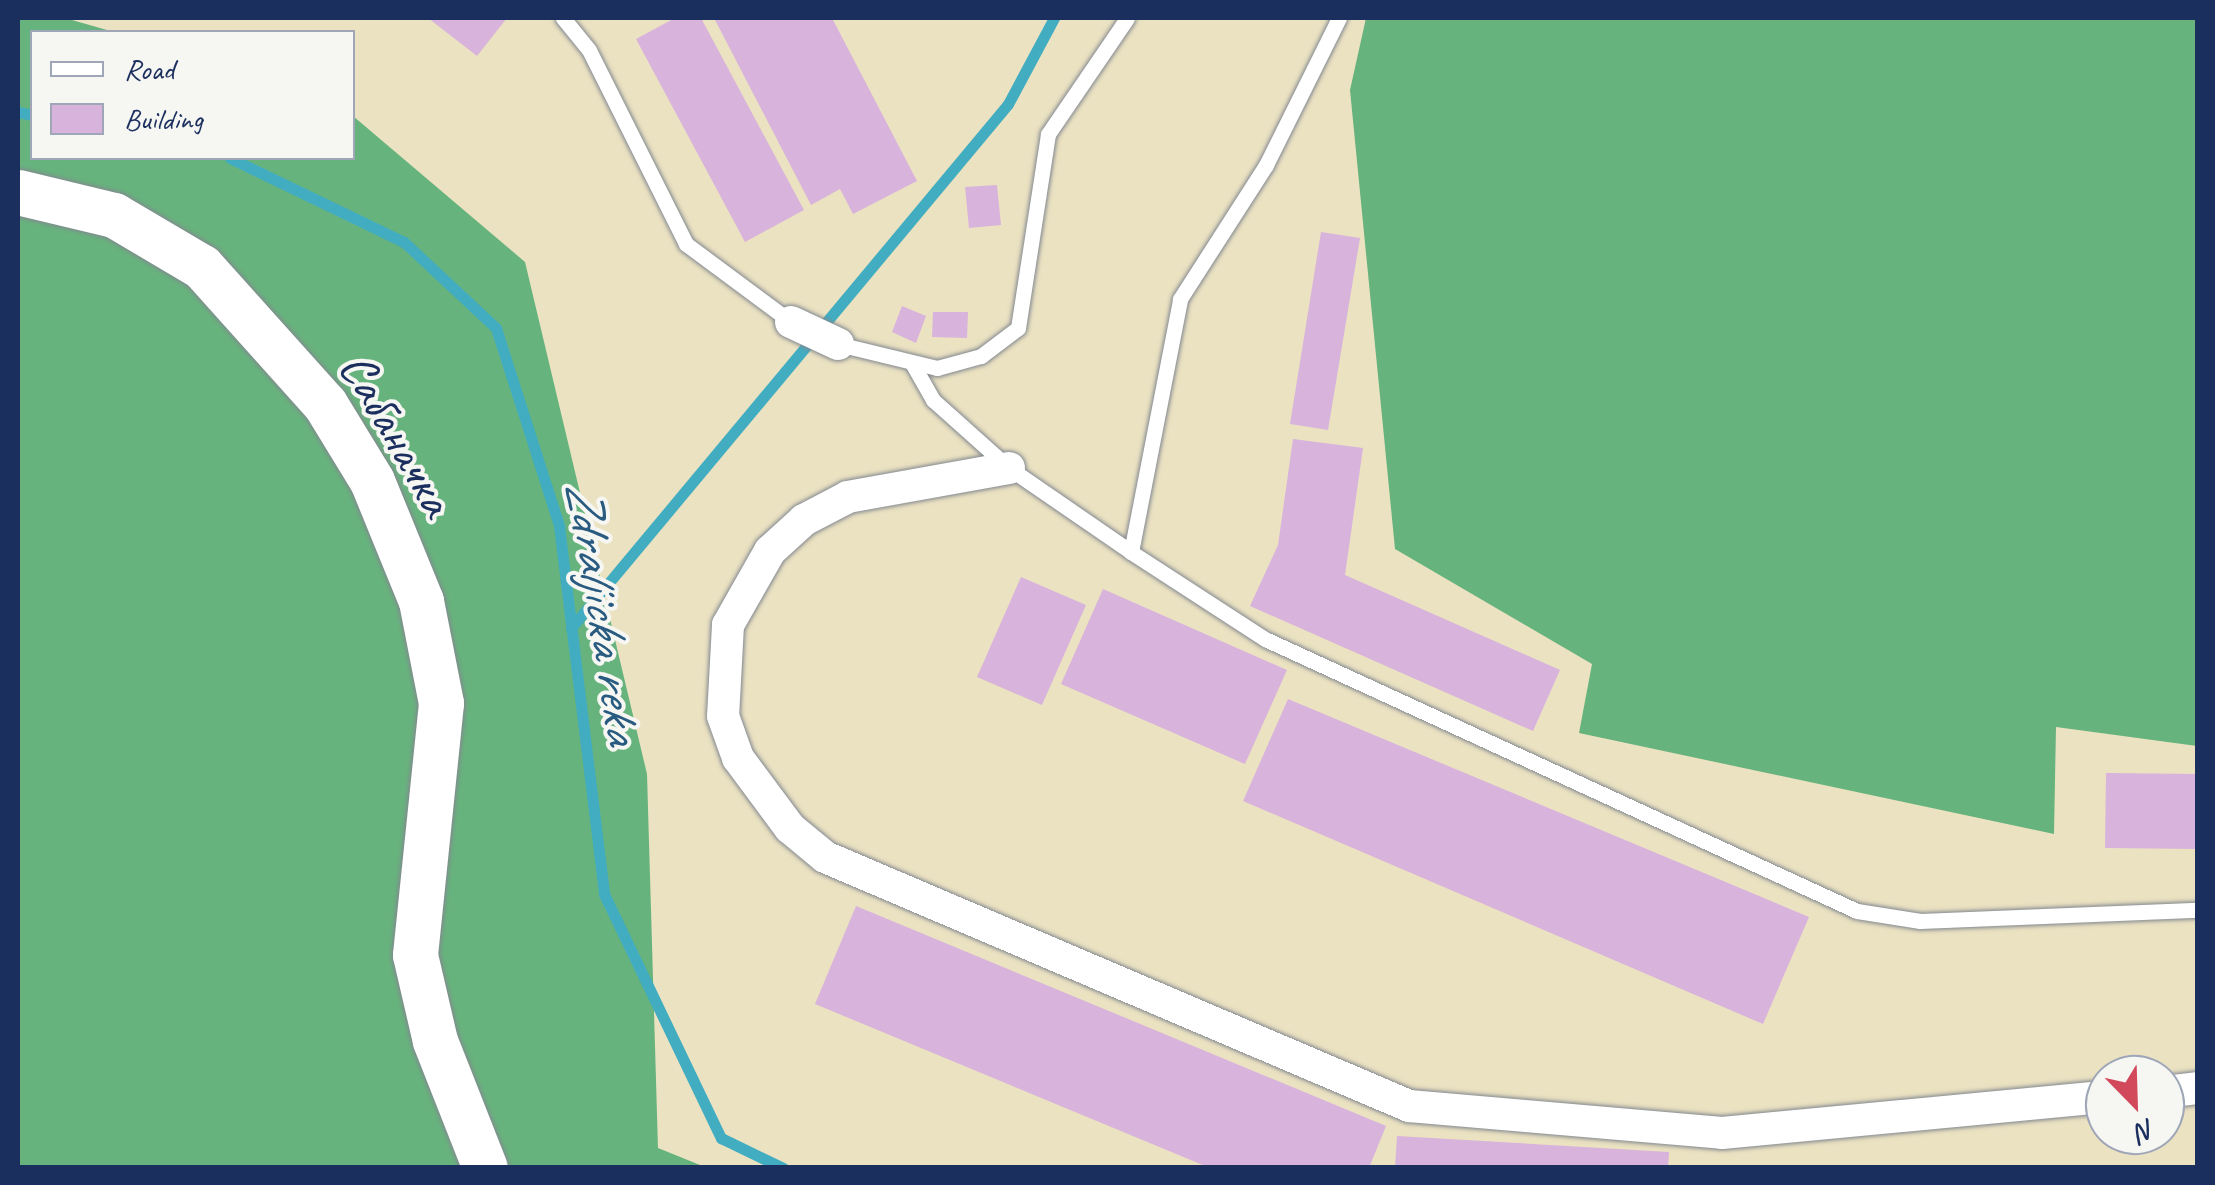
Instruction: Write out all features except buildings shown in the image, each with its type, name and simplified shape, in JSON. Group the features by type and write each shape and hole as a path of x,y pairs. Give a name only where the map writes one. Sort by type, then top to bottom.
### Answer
{"main road":[{"name":"Сабаначка","path":"18,192 114,215 202,267 325,404 372,481 421,601 441,702 417,888 421,988 485,1168"}],"street":[{"path":"792,322 838,344"},
{"path":"1009,468 848,497 804,520 770,550 728,625 723,716 738,758 790,828 824,856 1409,1106 1722,1132 2085,1099"}],"lane":[{"path":"563,18 590,50 686,244 792,322"},
{"path":"838,344 938,368 981,356 1018,328 1048,134 1127,18"},
{"path":"1130,552 1180,299 1274,150 1339,18"},
{"path":"912,363 934,400 1009,468 1130,552 1265,638 1857,910 1920,921 2198,910"}],"green space":[{"path":"18,18 65,18 107,30 30,30 30,160 355,160 355,118 525,262 647,774 658,1148 705,1167 18,1167"},
{"path":"1366,18 2197,18 2197,746 2056,727 2054,834 1579,733 1592,664 1395,549 1350,90"}],"waterway":[{"path":"571,628 1008,104 1054,18"},
{"name":"Zdraljicka reka","path":"18,112 30,115"},
{"name":"Zdraljicka reka","path":"234,160 404,242 496,328 559,526 604,894 721,1138 783,1168"}]}
